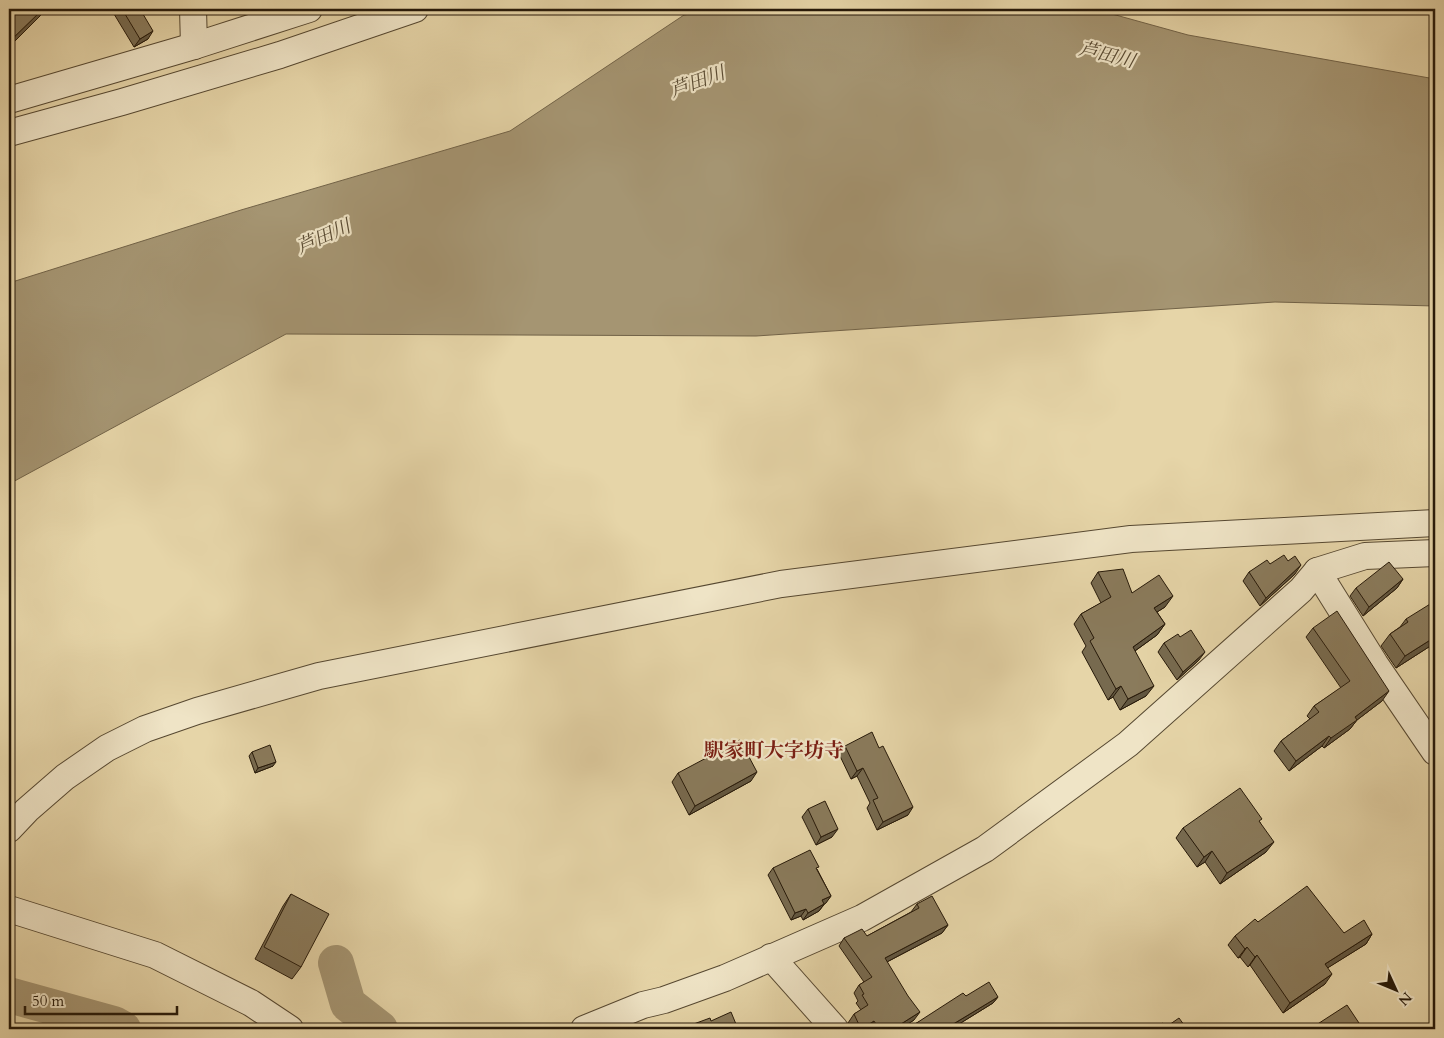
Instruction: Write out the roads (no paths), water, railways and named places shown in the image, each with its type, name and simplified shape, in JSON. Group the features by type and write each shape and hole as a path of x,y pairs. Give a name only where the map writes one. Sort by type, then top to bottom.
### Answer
{"street":[{"path":"193,9 194,46"},
{"path":"9,100 194,46 309,9"},
{"path":"11,132 122,102 280,55 416,9"},
{"path":"11,132 17,122 27,116 157,71 163,66 164,55"},
{"path":"9,829 27,810 65,777 107,748 145,729 197,711 319,676 781,584 1131,539 1435,523"},
{"path":"584,1029 643,1005 725,978 862,918 985,849 1128,744 1301,590 1316,571 1365,556 1435,553"},
{"path":"1316,571 1375,664 1435,752"},
{"path":"9,909 155,955 251,1003 290,1029"},
{"path":"771,957 835,1029"}],"water":[{"name":"芦田川","path":"720,9 1094,9 1188,35 1435,79 1435,306 1275,302 756,336 286,334 9,484 9,283 241,210 510,131 684,15"}],"waterway":[{"path":"336,963 348,1004 380,1029"},
{"path":"9,995 114,1024 123,1029"}],"district":[{"name":"駅家町大字坊寺","path":"774,750"}]}
